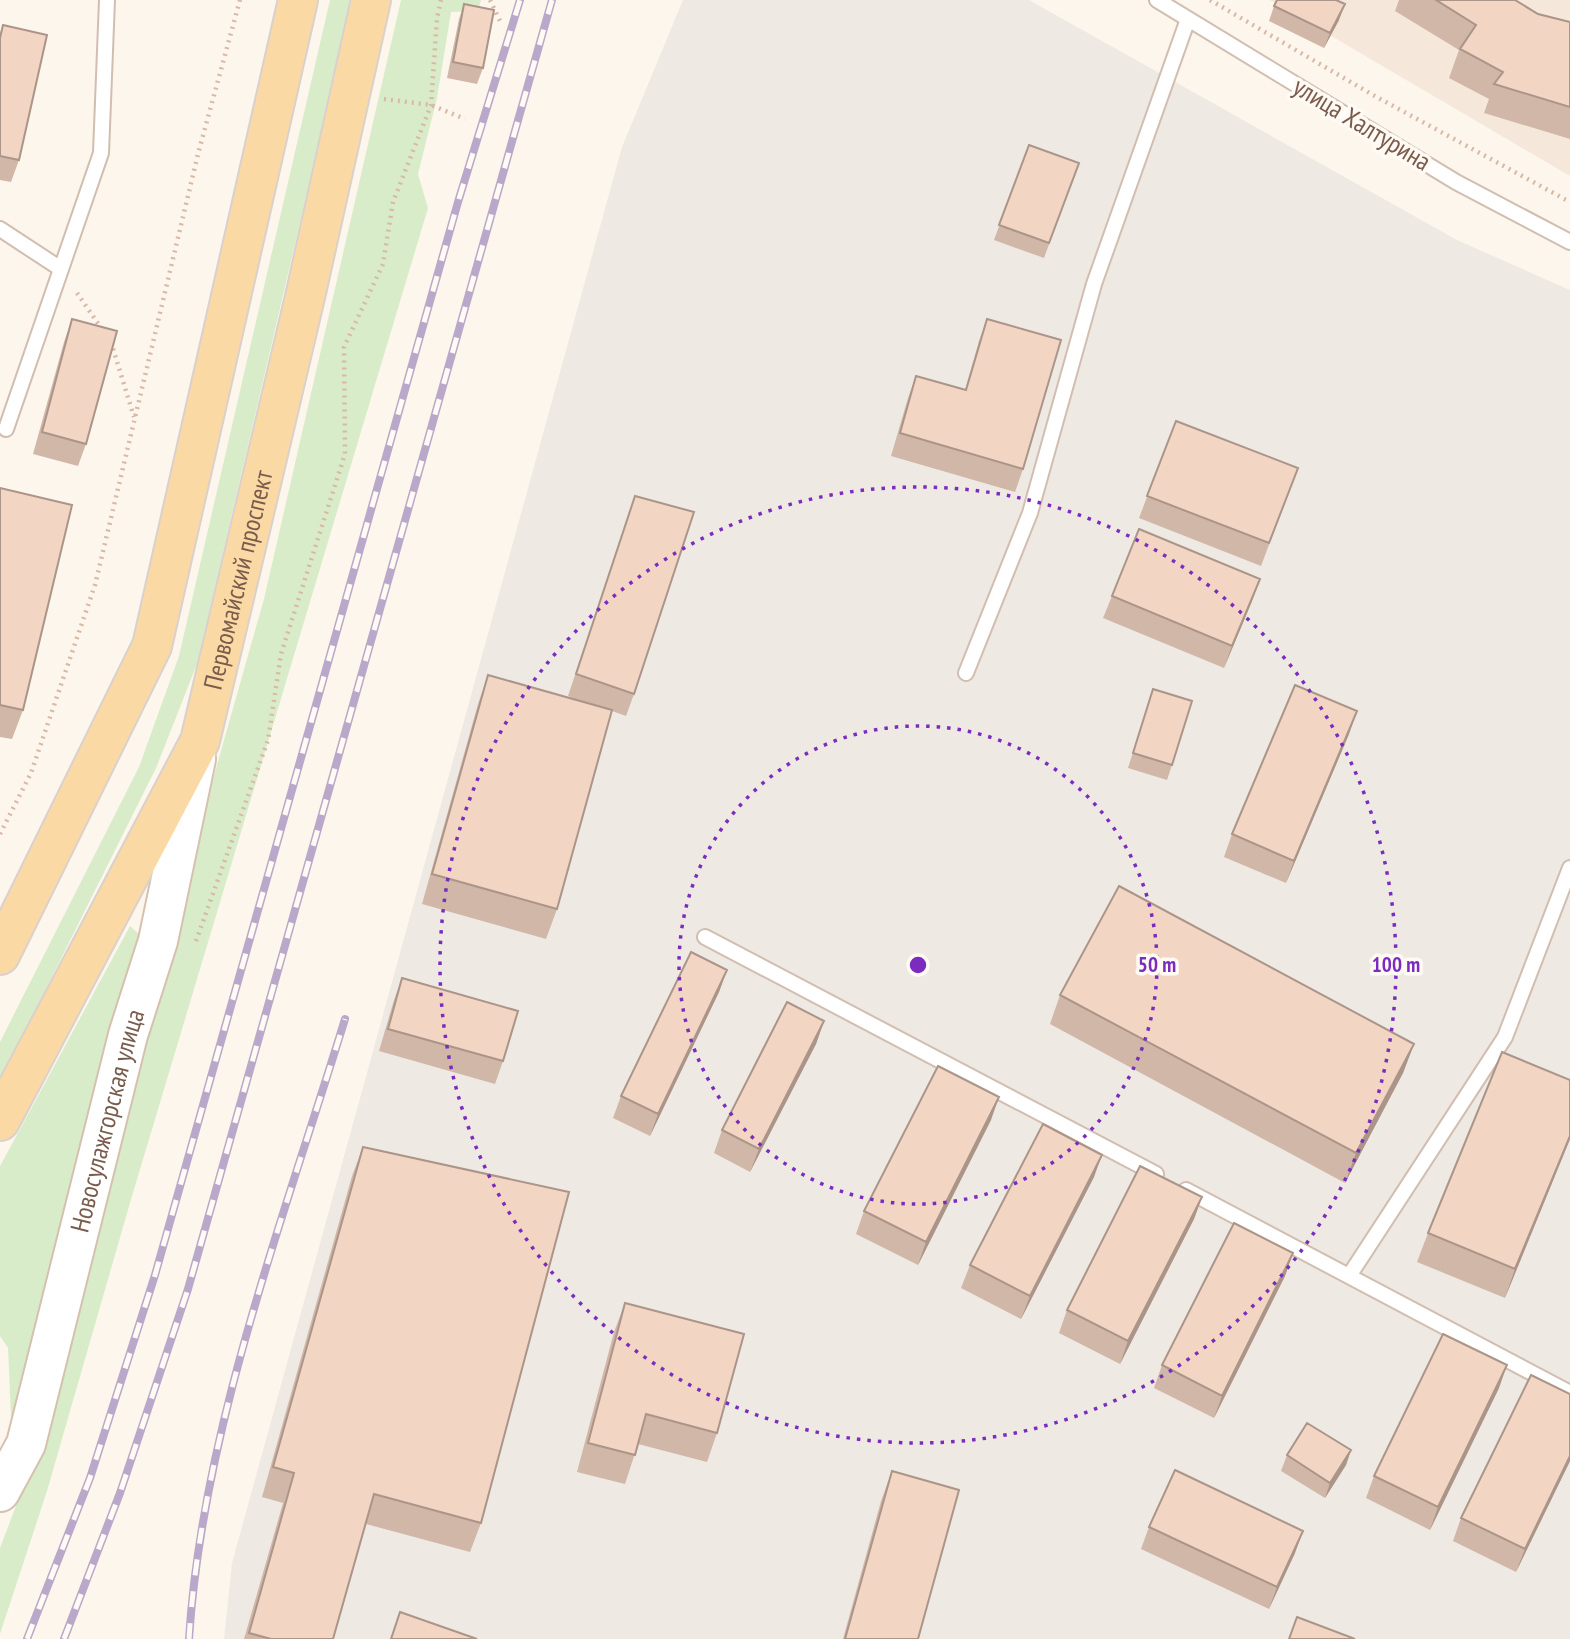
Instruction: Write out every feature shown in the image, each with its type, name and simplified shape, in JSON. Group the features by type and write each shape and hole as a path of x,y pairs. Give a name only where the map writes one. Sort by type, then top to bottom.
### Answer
{"main road":[{"path":"0,955 152,646 298,0"},
{"name":"Первомайский проспект","path":"0,1121 200,741 372,0"},
{"name":"Новосулажгорская улица","path":"0,1492 26,1444 128,1035 158,941 200,741"}],"lane":[{"path":"6,429 101,153 107,0"},
{"name":"улица Халтурина","path":"1157,0 1456,182 1570,242"},
{"path":"966,673 1030,513 1094,284 1188,19"},
{"path":"0,229 61,269"},
{"path":"1349,1276 1505,1037 1570,868"},
{"path":"705,937 1570,1393"}],"path":[{"path":"0,834 32,773 94,585 198,154 240,0"},
{"path":"196,943 268,740 281,654 345,454 344,347 383,264 393,202 431,105 436,18 442,0"},
{"path":"490,0 500,21"},
{"path":"1210,0 1373,95 1570,202"},
{"path":"349,94 431,105 465,119"},
{"path":"61,269 114,346 134,419"}],"shaded area":[{"path":"683,0 1029,0 1457,240 1570,290 1570,1639 224,1639 232,1563 622,147"},
{"path":"1270,0 1570,0 1570,176"}],"green space":[{"path":"330,0 352,0 197,664 156,768 0,1081 0,1042 139,767 179,656"},
{"path":"401,0 481,0 478,11 451,12 437,98 418,174 428,208 132,1196 47,1491 0,1634 0,1548 47,1424 196,839 264,599"},
{"path":"130,926 148,942 12,1440 8,1348 0,1336 0,1166"}],"building":[{"path":"1277,0 1336,0 1345,4 1330,33 1274,6"},
{"path":"1436,0 1515,0 1538,14 1570,22 1570,107 1494,84 1503,72 1460,49 1476,25"},
{"path":"464,4 494,10 483,68 453,62"},
{"path":"3,25 47,35 19,160 0,156 0,38"},
{"path":"1029,145 1079,163 1049,243 999,225"},
{"path":"72,319 117,331 86,444 42,432"},
{"path":"987,319 1061,340 1023,469 900,433 916,376 966,390"},
{"path":"1176,421 1298,468 1269,543 1147,496"},
{"path":"0,488 72,505 23,710 0,705"},
{"path":"635,496 694,512 634,694 576,674"},
{"path":"1139,529 1260,579 1232,646 1112,596"},
{"path":"488,675 612,710 557,909 432,874"},
{"path":"1295,685 1357,711 1294,861 1232,834"},
{"path":"1153,689 1192,701 1172,765 1133,753"},
{"path":"1119,886 1414,1044 1356,1153 1060,995"},
{"path":"691,952 727,970 658,1114 621,1096"},
{"path":"402,978 518,1011 503,1061 388,1029"},
{"path":"787,1002 824,1021 759,1149 722,1130"},
{"path":"1502,1052 1570,1080 1570,1136 1515,1269 1428,1233"},
{"path":"938,1066 999,1097 926,1242 864,1211"},
{"path":"1043,1124 1102,1155 1030,1296 970,1265"},
{"path":"363,1147 569,1192 481,1523 374,1494 333,1639 271,1639 249,1633 294,1473 273,1467"},
{"path":"1140,1166 1202,1197 1128,1341 1067,1310"},
{"path":"1234,1223 1293,1253 1222,1396 1162,1365"},
{"path":"625,1303 744,1334 717,1433 646,1414 635,1455 588,1443"},
{"path":"1443,1334 1507,1365 1438,1507 1374,1476"},
{"path":"1531,1375 1570,1394 1570,1456 1525,1549 1461,1518"},
{"path":"1307,1423 1351,1450 1330,1483 1287,1455"},
{"path":"1175,1470 1303,1531 1277,1587 1149,1527"},
{"path":"892,1471 959,1490 918,1639 845,1639"},
{"path":"400,1612 477,1639 391,1639"},
{"path":"1297,1617 1355,1639 1289,1639"}],"railway":[{"path":"27,1639 90,1478 155,1275 458,202 520,0"},
{"path":"64,1639 120,1493 188,1289 552,0"},
{"path":"189,1639 197,1561 210,1482 228,1404 272,1248 345,1019"}]}
